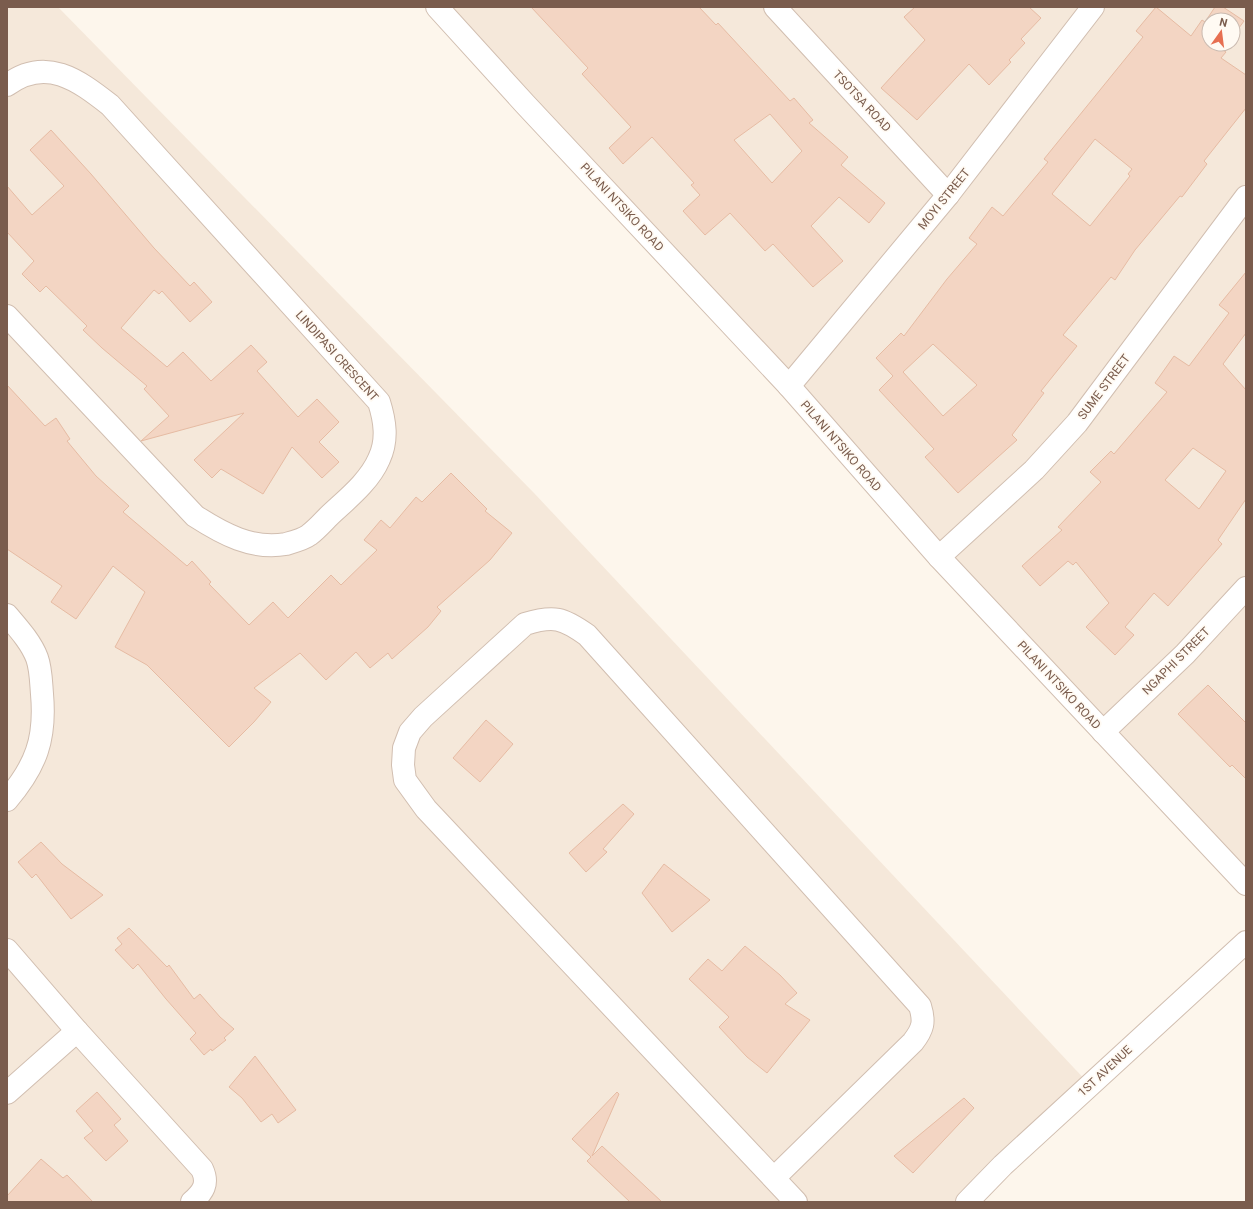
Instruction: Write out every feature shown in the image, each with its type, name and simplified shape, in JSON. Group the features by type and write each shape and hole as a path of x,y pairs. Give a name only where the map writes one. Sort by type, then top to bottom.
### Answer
{"street":[{"name":"PILANI NTSIKO ROAD","path":"437,7 525,104 789,386 939,557 1246,884"},
{"name":"TSOTSA ROAD","path":"775,7 948,195"},
{"name":"MOYI STREET","path":"789,386 948,195 1093,7"},
{"name":"LINDIPASI CRESCENT","path":"7,85 19,76 40,70 62,74 85,85 110,105 379,402 385,420 385,436 380,459 361,485 308,536 280,544 267,545 241,541 220,532 196,516 7,316"},
{"name":"SUME STREET","path":"939,557 1034,470 1077,423 1246,197"},
{"name":"NGAPHI STREET","path":"1103,732 1185,654 1246,588"},
{"path":"7,615 29,643 37,658 43,701 42,729 38,748 23,782 7,800"},
{"path":"774,1178 913,1042 921,1032 923,1017 920,1006 587,635 561,620 543,619 525,624 423,717 410,732 404,748 404,780 426,809 796,1202"},
{"name":"1ST AVENUE","path":"967,1202 1003,1165 1246,942"},
{"path":"7,950 77,1031 202,1169 206,1177 206,1184 204,1190 192,1202"},
{"path":"7,1094 77,1031"}],"shaded area":[{"path":"7,7 58,7 534,493 1090,1085 967,1202 7,1202"},
{"path":"441,7 1246,7 1246,884"}],"building":[{"path":"531,7 699,7 716,25 718,23 790,101 794,98 813,120 809,123 848,157 841,165 885,203 869,223 839,197 811,226 843,261 813,287 773,244 765,251 730,213 705,235 683,211 700,195 691,185 694,183 652,137 623,164 609,148 631,127 582,74 588,68","holes":["770,114 802,151 772,183 734,140"]},
{"path":"915,7 1029,7 1041,18 1021,39 1025,43 1009,60 1011,62 989,85 969,64 917,120 881,88 925,40 904,17"},
{"path":"1156,7 1191,36 1201,21 1201,52 1226,52 1221,58 1246,75 1246,108 1204,161 1207,164 1182,197 1180,196 1135,250 1115,280 1111,277 1063,335 1077,346 1041,391 1044,393 1012,435 1017,440 958,493 925,457 934,449 879,390 893,376 876,358 901,333 904,336 947,279 977,244 969,238 992,207 1003,216 1048,162 1044,159 1143,37 1136,31","holes":["1095,139 1132,169 1128,174 1130,176 1090,226 1052,194","933,344 977,385 943,416 903,372"]},
{"path":"1215,7 1223,7 1230,12 1212,12"},
{"path":"51,130 91,174 154,248 190,286 194,282 212,302 190,322 162,291 159,294 154,290 121,328 167,367 183,352 211,381 251,345 267,362 257,371 298,417 317,399 339,422 319,442 339,462 322,478 292,447 263,494 221,469 212,478 194,460 244,413 141,441 169,416 144,389 147,386 83,330 87,326 46,286 40,292 22,274 34,261 7,232 7,186 32,215 64,186 30,150"},
{"path":"1246,272 1246,333 1223,364 1246,390 1246,499 1218,540 1222,544 1168,606 1154,593 1125,627 1134,635 1115,655 1086,627 1109,603 1076,562 1073,565 1068,561 1040,586 1022,566 1062,530 1058,527 1101,482 1090,472 1111,451 1114,454 1167,392 1155,383 1174,356 1189,366 1229,313 1219,305","holes":["1193,448 1226,471 1199,509 1165,480"]},
{"path":"7,385 45,426 56,418 70,439 67,441 96,476 129,506 123,512 187,566 192,561 211,582 209,584 249,625 273,602 288,618 331,575 341,585 377,550 364,540 381,520 390,528 416,497 422,502 451,473 487,509 485,511 512,533 490,560 437,607 441,611 428,627 392,659 388,653 370,668 356,652 326,680 300,653 254,688 271,702 254,722 229,747 147,665 115,647 145,592 113,566 76,619 51,602 62,586 7,549"},
{"path":"1208,685 1246,723 1246,779 1232,765 1230,767 1178,714"},
{"path":"486,720 513,744 480,782 453,758"},
{"path":"623,804 634,814 603,849 607,852 586,872 569,853"},
{"path":"41,842 62,864 103,895 71,919 36,874 32,878 18,862"},
{"path":"664,864 710,900 672,932 642,893"},
{"path":"129,928 167,967 169,965 194,999 200,994 220,1017 234,1029 224,1038 226,1040 212,1051 211,1049 204,1055 190,1039 196,1033 138,964 133,969 115,950 122,944 117,938"},
{"path":"745,946 780,975 797,993 785,1004 810,1020 767,1073 747,1057 719,1027 729,1017 689,979 708,959 722,971"},
{"path":"255,1056 296,1110 278,1123 272,1114 261,1122 242,1098 229,1087"},
{"path":"97,1092 121,1119 114,1125 128,1141 106,1161 84,1138 93,1131 76,1111"},
{"path":"617,1092 619,1094 592,1156 602,1146 662,1202 630,1202 587,1161 591,1157 572,1139"},
{"path":"964,1098 974,1108 913,1173 894,1156"},
{"path":"41,1159 63,1178 67,1175 93,1202 7,1202 7,1196"}]}
